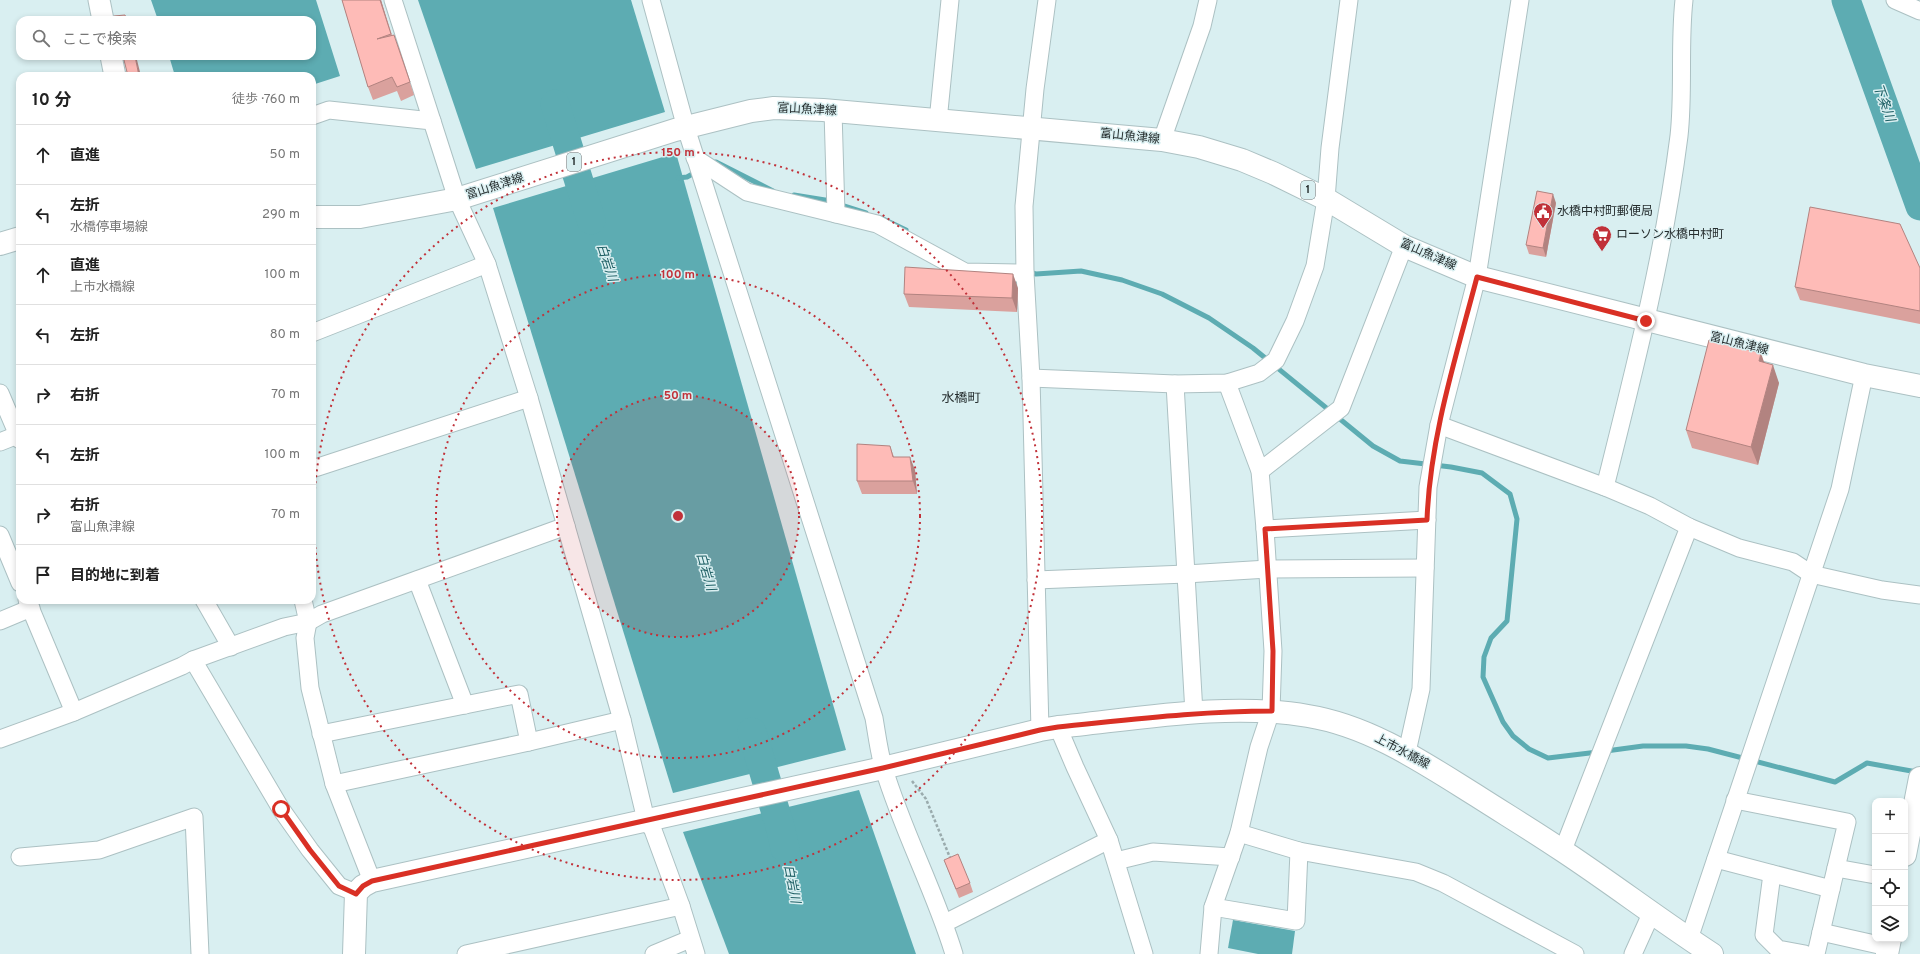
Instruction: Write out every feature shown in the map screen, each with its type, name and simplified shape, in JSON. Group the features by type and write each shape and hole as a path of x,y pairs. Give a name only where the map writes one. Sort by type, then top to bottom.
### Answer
{"main road":[{"name":"富山魚津線","path":"316,217 360,217 466,196 680,129 751,111 774,108 833,111 1162,140 1199,147 1242,160 1273,173 1326,199 1404,246 1477,277 1864,375 1920,386"},
{"path":"0,244 16,239"},
{"name":"上市水橋線","path":"364,887 656,818 884,768 1049,728 1194,713 1225,711 1272,711 1309,716 1356,729 1407,752 1563,850 1651,914 1712,954"},
{"path":"1908,840 1920,778"},
{"path":"354,954 364,887"}],"street":[{"path":"99,0 102,16"},
{"path":"393,0 432,120 466,196 529,398 622,720 656,818 653,830 681,906 693,946 654,954"},
{"path":"651,0 680,129 695,158 874,718 884,768 908,833 945,923 954,954"},
{"path":"938,121 950,0"},
{"path":"1047,0 1031,128 1024,206 1025,273 1031,378 1036,580 1049,728 1074,766 1109,840 1144,954"},
{"path":"1162,140 1202,26 1208,0"},
{"path":"1031,378 1175,384 1227,383 1259,372 1276,360 1295,321 1314,266 1326,199 1330,148 1350,0"},
{"path":"1407,752 1421,689 1428,487 1438,425 1477,277 1520,0"},
{"path":"1605,487 1646,321 1667,222 1679,134 1684,0"},
{"path":"1895,0 1920,11"},
{"path":"112,60 114,72"},
{"path":"316,115 329,110 432,120"},
{"path":"833,111 836,214"},
{"path":"695,158 747,192 877,224 966,272 1025,273"},
{"path":"1260,472 1340,408 1404,246"},
{"path":"316,331 487,264"},
{"path":"1689,939 1840,489 1864,375"},
{"path":"1209,954 1213,907 1239,833 1259,747 1272,711 1273,651 1260,472 1227,383"},
{"path":"1175,384 1194,713"},
{"path":"0,393 16,430"},
{"path":"316,468 529,398"},
{"path":"1438,425 1605,487 1650,506 1689,527 1739,548 1793,562 1811,574 1882,590 1920,595"},
{"path":"0,442 16,438"},
{"path":"1265,529 1427,520"},
{"path":"0,739 74,712 193,660 284,627 308,622 322,614 566,526"},
{"path":"1563,850 1689,527"},
{"path":"0,534 16,572"},
{"path":"1036,580 1268,569 1425,568"},
{"path":"417,580 465,706"},
{"path":"0,621 29,604 74,712"},
{"path":"206,604 231,647"},
{"path":"193,660 281,809 310,850 339,886 364,887 334,784 310,688 305,638 308,622 304,604"},
{"path":"321,734 519,694 529,742"},
{"path":"334,784 529,742 622,720"},
{"path":"1735,800 1847,822 1816,954"},
{"path":"20,857 99,850 194,817 200,954"},
{"path":"1239,833 1299,851 1416,872 1443,883 1575,954"},
{"path":"945,923 1109,840"},
{"path":"1213,907 1296,921 1299,851"},
{"path":"1116,861 1153,852 1231,857"},
{"path":"1716,859 1831,889"},
{"path":"1836,868 1872,875"},
{"path":"1772,874 1764,935 1771,949 1805,954"},
{"path":"466,954 681,906"},
{"path":"1633,954 1651,914"},
{"path":"1821,932 1888,947"}],"path":[{"path":"884,768 926,798 952,861"}],"water":[{"path":"151,0 316,0 340,76 316,84 316,72 174,72 170,60 316,60 316,16 157,16"},
{"path":"418,0 631,0 665,112 476,169"},
{"path":"676,153 846,750 673,793 493,208"},
{"path":"859,790 916,954 729,954 683,832"},
{"path":"1233,920 1295,931 1292,954 1258,954 1228,948"}],"building":[{"path":"342,0 380,0 391,34 377,39 394,35 410,82 397,87 392,77 368,87"},
{"path":"124,60 136,60 138,72 127,72"},
{"path":"1537,191 1553,194 1543,248 1526,245"},
{"path":"1810,207 1900,224 1920,268 1920,311 1795,287"},
{"path":"905,267 1013,274 1012,298 904,294"},
{"path":"1709,340 1761,353 1759,361 1773,365 1751,447 1686,430"},
{"path":"857,444 890,446 893,457 910,457 913,481 857,481"},
{"path":"958,854 970,883 956,889 944,860"}],"waterway":[{"name":"下条川","path":"1846,0 1920,206"},
{"path":"555,104 591,220"},
{"path":"712,163 716,162 773,191"},
{"path":"678,178 687,177 696,172"},
{"path":"794,195 825,200 866,213"},
{"path":"881,218 906,230"},
{"path":"1028,272 1036,274 1081,271 1122,280 1162,294 1209,318 1253,348 1373,446 1400,461 1451,467 1482,473 1510,494 1517,519 1507,621 1491,638 1484,657 1483,677 1503,722 1513,736 1529,749 1548,758 1598,752"},
{"name":"白岩川","path":"752,732 785,848"},
{"path":"1606,751 1643,746 1686,746 1708,749 1835,782 1867,763 1917,772"}],"place":[{"name":"水橋中村町郵便局","path":"1543,229"},
{"name":"ローソン水橋中村町","path":"1602,252"}],"district":[{"name":"水橋町","path":"961,399"}],"route":[{"path":"281,809 310,850 339,886 356,894 363,886 372,881 870,771 1040,730 1194,713 1225,711 1272,711 1273,651 1265,529 1427,520 1428,487 1438,425 1477,277 1646,321"}]}
